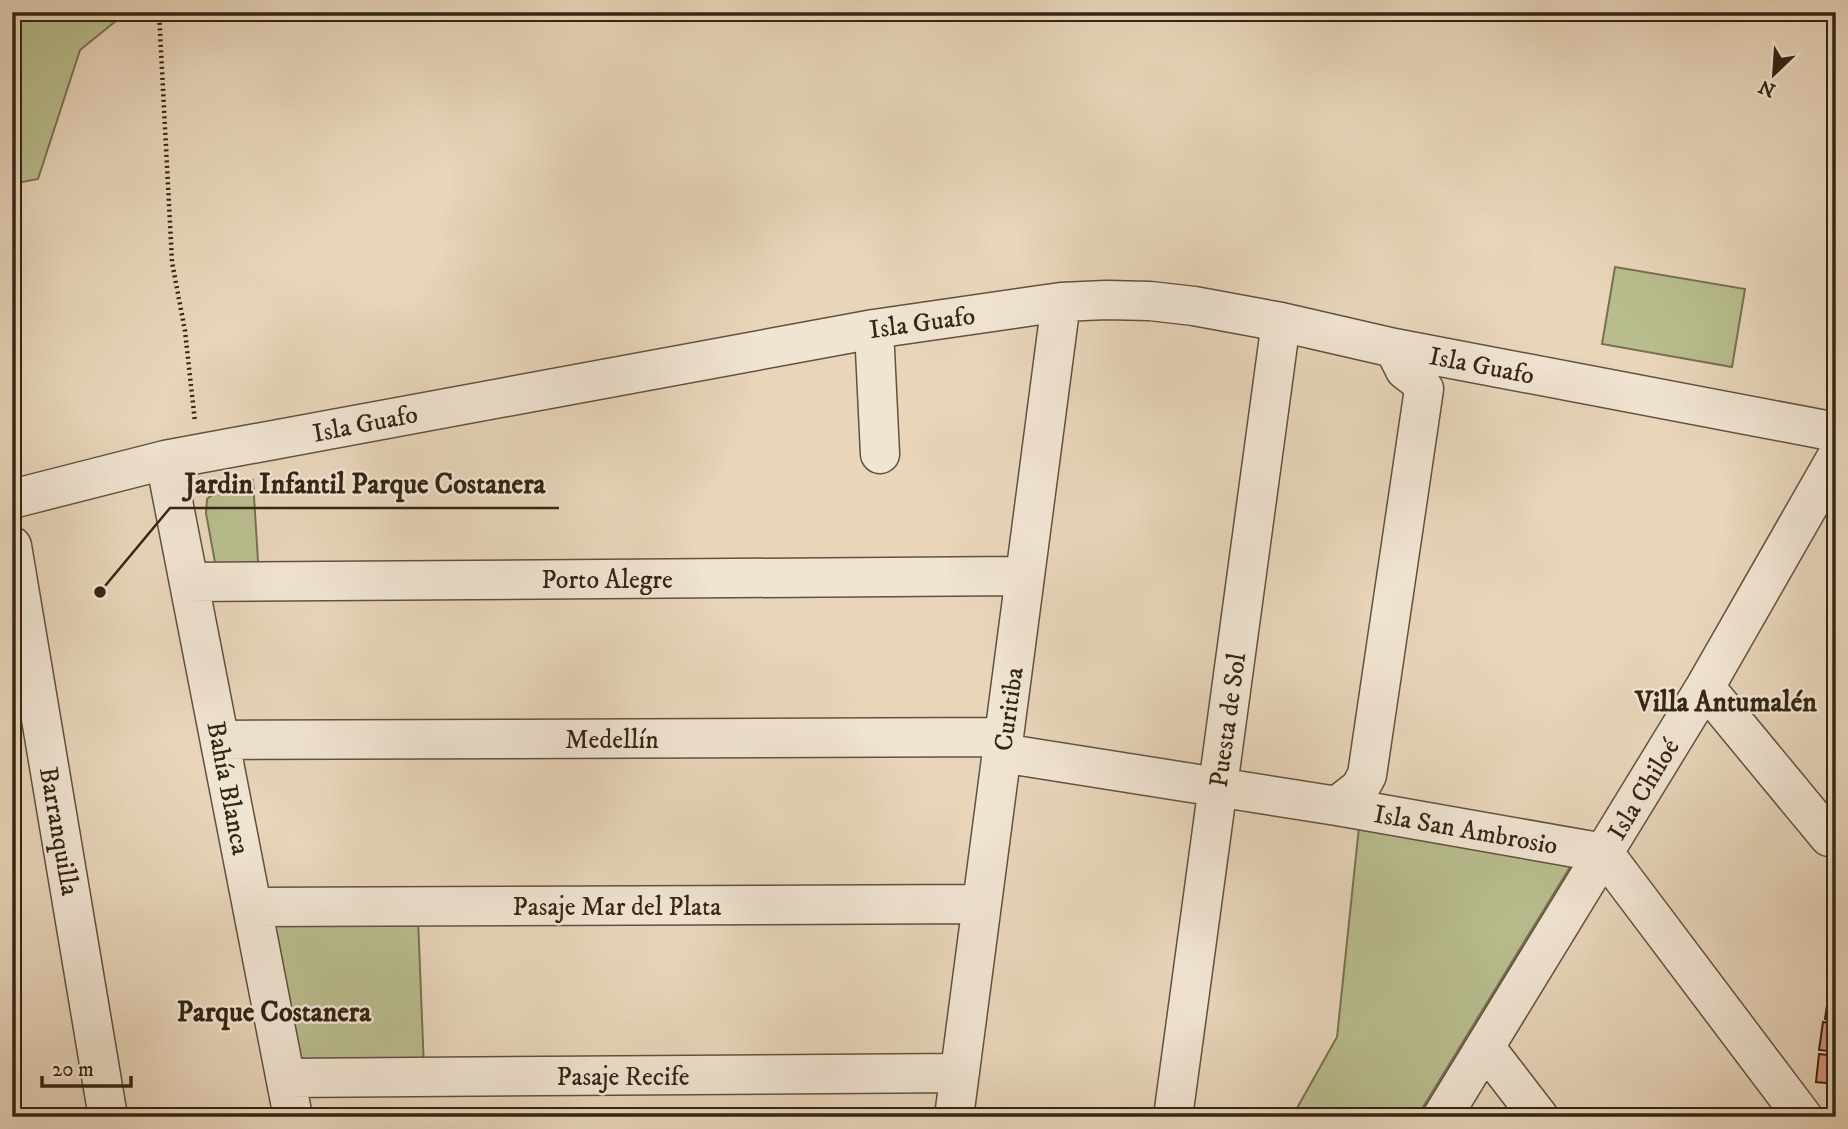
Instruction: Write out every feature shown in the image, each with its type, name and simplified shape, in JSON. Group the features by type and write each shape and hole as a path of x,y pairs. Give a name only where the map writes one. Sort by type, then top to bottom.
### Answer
{"street":[{"name":"Isla Guafo","path":"12,499 181,457 874,329 1061,302 1150,301 1194,306 1281,322 1394,348 1836,432"},
{"name":"Curitiba","path":"954,1117 1061,302"},
{"name":"Puesta de Sol","path":"1172,1117 1281,322"},
{"path":"874,329 880,454"},
{"path":"1337,806 1360,788 1367,775 1424,389 1417,379 1405,370 1394,348"},
{"name":"Bahía Blanca","path":"181,457 189,582 293,1117"},
{"name":"Isla Chiloé","path":"1442,1117 1706,687 1836,458"},
{"name":"Barranquilla","path":"12,546 108,1117"},
{"name":"Porto Alegre","path":"189,582 1025,576"},
{"path":"1706,687 1829,836"},
{"name":"Medellín","path":"220,740 1003,745"},
{"name":"Isla San Ambrosio","path":"1003,745 1217,788 1337,806 1604,853"},
{"path":"1604,853 1803,1117"},
{"name":"Pasaje Mar del Plata","path":"252,907 982,904"},
{"path":"1485,1048 1539,1117"},
{"name":"Pasaje Recife","path":"286,1078 960,1073"}],"path":[{"path":"159,12 172,262 185,331 181,457"}],"green space":[{"path":"12,12 127,12 80,50 38,179 12,184"},
{"path":"1615,267 1745,289 1732,367 1602,344"},
{"path":"253,480 259,577 216,568 206,513 207,499 222,487"},
{"path":"1359,827 1575,859 1417,1117 1292,1117 1337,1037"},
{"path":"418,918 424,1069 302,1066 274,921"}],"building":[{"path":"1836,930 1836,958 1832,957"},
{"path":"1832,960 1836,960 1836,988 1829,988"},
{"path":"1829,992 1836,993 1836,1021 1825,1019"},
{"path":"1823,1022 1836,1024 1836,1052 1819,1050"},
{"path":"1819,1054 1836,1056 1836,1084 1816,1082"}],"place":[{"name":"Jardin Infantil Parque Costanera","path":"100,592"}],"district":[{"name":"Villa Antumalén","path":"1726,701"},
{"name":"Parque Costanera","path":"274,1011"}]}
